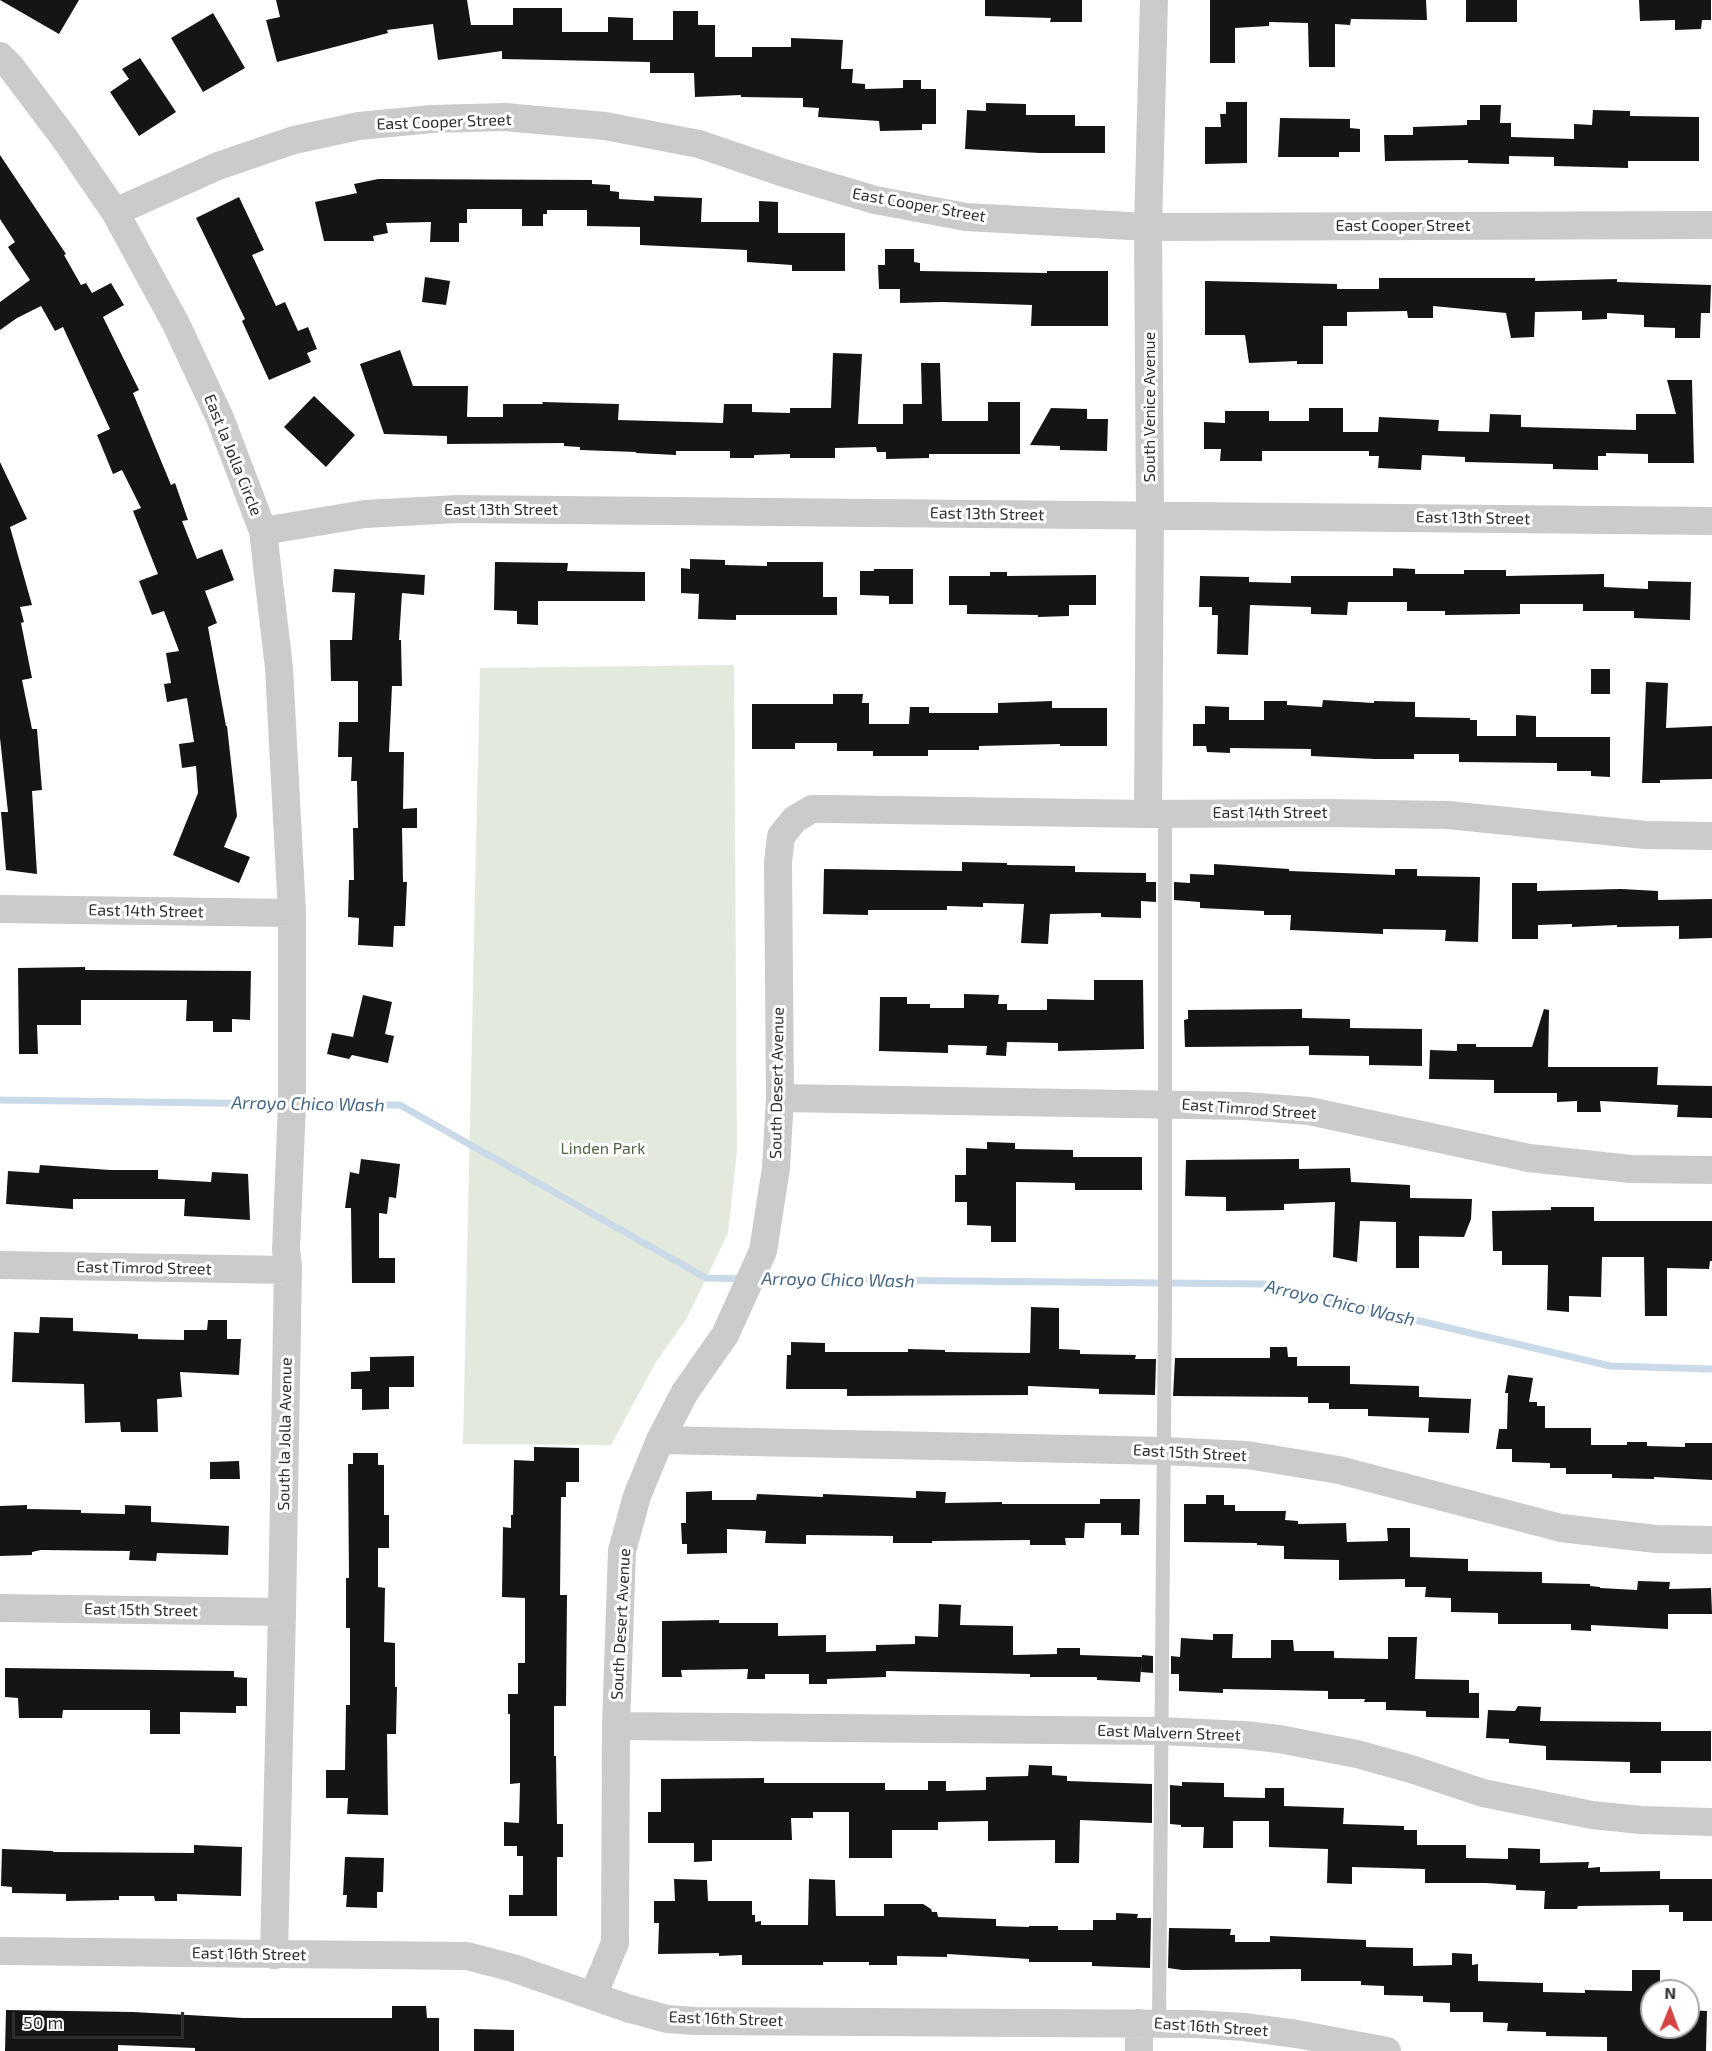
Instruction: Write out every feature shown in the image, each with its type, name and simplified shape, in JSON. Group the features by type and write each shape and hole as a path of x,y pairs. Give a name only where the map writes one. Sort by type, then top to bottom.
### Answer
{"street":[{"name":"South Venice Avenue","path":"1154,0 1148,227 1150,515 1157,814"},
{"name":"East la Jolla Circle","path":"0,56 65,139 115,212 176,324 220,418 263,531 279,668 292,913"},
{"name":"East Cooper Street","path":"115,212 218,166 294,140 359,126 432,119 505,117 605,126 699,144 784,173 875,200 966,217 1148,227 1712,225"},
{"name":"East 13th Street","path":"263,531 365,514 457,508 1712,521"},
{"name":"South Desert Avenue","path":"593,1996 615,1943 616,1726 622,1551 637,1496 660,1440 685,1392 725,1335 763,1251 776,1168 780,1098 778,862 781,836 795,819 812,809 827,809"},
{"name":"East 14th Street","path":"827,809 1157,814 1448,815 1645,834 1712,836"},
{"name":"East 14th Street","path":"0,909 292,913"},
{"name":"South la Jolla Avenue","path":"274,1955 288,1270 286,1250 292,1104 292,913"},
{"name":"East Timrod Street","path":"780,1098 1245,1106 1309,1111 1529,1158 1631,1169 1712,1170"},
{"name":"East Timrod Street","path":"0,1265 288,1270"},
{"name":"East 15th Street","path":"660,1440 1164,1451 1247,1455 1340,1470 1561,1528 1656,1539 1712,1540"},
{"name":"East 15th Street","path":"0,1608 282,1612"},
{"name":"East Malvern Street","path":"616,1726 1161,1731 1244,1735 1316,1745 1411,1769 1483,1792 1592,1815 1641,1820 1712,1822"},
{"name":"East 16th Street","path":"0,1951 467,1956 513,1968 667,2019 1149,2023 1244,2027 1387,2051"},
{"path":"1139,2051 1149,2023"}],"lane":[{"path":"1149,2023 1161,1731 1164,1451 1165,1104 1157,814"}],"green space":[{"name":"Linden Park","path":"734,665 737,1151 728,1233 687,1318 656,1362 611,1445 463,1444 480,668"}],"building":[{"path":"0,0 79,0 59,34"},
{"path":"276,0 467,0 471,25 513,25 513,8 562,8 562,32 608,32 608,17 633,18 633,40 673,40 673,11 698,11 698,25 715,25 715,57 752,57 752,47 791,47 791,38 843,40 841,69 853,69 852,83 865,84 865,89 903,88 903,80 921,80 921,89 936,89 936,124 922,124 922,130 880,131 879,121 818,117 819,108 803,107 803,98 741,97 741,95 695,97 694,73 650,73 650,62 502,59 502,51 438,60 433,24 387,30 388,33 277,62 266,20 280,17"},
{"path":"985,0 1082,0 1082,22 1050,22 1051,18 985,16"},
{"path":"1210,0 1426,0 1427,20 1351,19 1350,25 1335,24 1335,67 1309,67 1308,23 1269,22 1269,26 1235,28 1235,63 1210,63"},
{"path":"1466,0 1517,0 1517,22 1466,22"},
{"path":"1639,0 1711,0 1711,20 1702,20 1701,29 1675,30 1675,20 1640,21"},
{"path":"213,13 245,68 203,92 171,38"},
{"path":"140,58 176,112 139,136 110,92 129,79 122,69"},
{"path":"1226,102 1247,102 1247,163 1205,164 1205,127 1221,127 1220,114 1226,114"},
{"path":"986,103 1026,104 1026,115 1075,115 1075,126 1105,126 1105,153 1040,153 965,149 967,110 986,111"},
{"path":"1480,105 1501,105 1500,123 1511,123 1511,137 1574,139 1574,124 1592,125 1593,110 1630,111 1630,116 1699,117 1699,161 1628,161 1628,168 1554,166 1554,157 1509,156 1509,164 1468,163 1468,160 1385,161 1384,135 1413,135 1413,127 1467,125 1467,120 1480,120"},
{"path":"1280,118 1350,119 1350,128 1360,129 1360,152 1339,152 1339,157 1278,157"},
{"path":"0,155 66,254 64,255 81,285 86,283 92,293 111,283 124,305 103,317 139,390 133,393 171,485 175,483 188,520 182,521 197,559 222,549 234,580 205,591 217,623 208,627 227,726 237,816 224,847 250,857 239,883 173,855 198,793 196,766 182,768 179,744 194,742 187,698 167,702 164,684 171,683 166,653 179,651 164,611 152,615 139,581 158,574 133,511 141,508 122,470 113,474 97,435 110,429 63,327 55,331 41,306 0,330 0,302 30,280 8,247 15,242 0,219"},
{"path":"378,179 592,180 592,184 610,185 610,191 619,192 619,199 654,201 654,196 702,198 701,222 759,222 759,201 778,202 778,233 845,233 845,271 792,271 792,265 747,262 747,250 640,245 640,227 587,226 587,210 547,210 547,214 543,214 543,226 522,226 522,209 467,209 467,223 459,223 459,242 430,242 431,222 386,223 388,233 373,236 374,241 324,241 315,202 357,193 354,184"},
{"path":"239,197 264,250 252,255 276,306 285,302 298,331 308,327 317,349 307,353 311,362 269,380 242,321 245,319 196,218"},
{"path":"885,249 914,249 914,262 920,263 920,271 1047,273 1047,271 1108,271 1108,326 1031,326 1032,305 900,303 900,289 879,289 878,265 885,265"},
{"path":"425,277 450,281 446,305 422,302"},
{"path":"1379,278 1535,278 1535,281 1617,279 1617,282 1711,285 1710,313 1701,313 1700,338 1675,338 1675,328 1644,327 1644,315 1607,313 1607,319 1582,320 1582,311 1535,312 1534,337 1511,338 1506,313 1433,306 1433,318 1408,318 1407,311 1347,312 1347,326 1323,326 1323,364 1297,364 1297,361 1249,363 1245,335 1205,335 1205,281 1337,284 1337,289 1379,289"},
{"path":"400,350 413,386 468,386 467,417 503,417 503,404 543,404 542,402 619,404 618,420 723,423 724,404 752,404 752,412 790,413 790,408 831,408 833,353 862,354 858,424 903,424 903,404 922,404 921,363 940,363 942,421 988,421 988,402 1020,402 1020,454 929,454 929,458 886,459 886,452 877,452 876,447 835,448 835,458 790,458 790,454 730,458 730,451 676,451 676,455 580,450 580,447 564,446 564,443 447,444 447,436 384,434 360,364"},
{"path":"1667,380 1692,380 1694,463 1648,463 1648,454 1606,453 1606,456 1598,456 1598,470 1553,469 1553,464 1465,462 1465,457 1422,455 1421,470 1378,468 1379,456 1369,456 1369,451 1262,451 1262,461 1220,461 1221,449 1204,449 1204,422 1225,423 1225,411 1269,411 1269,421 1309,421 1309,408 1343,408 1343,432 1378,432 1379,417 1439,420 1438,431 1489,432 1490,414 1521,415 1521,427 1636,430 1636,414 1676,414"},
{"path":"314,396 355,435 326,467 284,427"},
{"path":"1051,408 1087,409 1087,419 1108,419 1107,451 1060,450 1060,446 1030,445"},
{"path":"0,462 27,519 10,527 32,605 20,607 32,678 22,680 32,729 37,729 42,790 32,791 37,874 6,870 1,812 8,812 0,738"},
{"path":"690,559 725,560 725,565 767,566 767,562 823,562 823,597 837,597 837,615 736,615 736,620 698,619 699,594 681,593 681,568 690,569"},
{"path":"495,562 568,563 567,571 645,572 645,601 538,601 538,625 517,624 517,611 494,610"},
{"path":"1393,568 1415,569 1415,574 1464,574 1464,570 1506,570 1506,576 1604,574 1604,587 1648,589 1648,581 1691,582 1690,620 1634,618 1634,611 1583,611 1583,604 1520,604 1520,614 1445,615 1445,611 1407,611 1407,602 1348,602 1347,615 1311,614 1311,607 1250,605 1248,655 1217,654 1218,615 1212,615 1212,607 1199,607 1200,576 1249,577 1249,582 1291,583 1291,576 1393,576"},
{"path":"334,569 425,575 424,595 402,593 399,640 401,640 402,686 392,686 389,752 404,752 403,809 417,808 417,828 402,828 403,882 407,882 405,926 394,926 393,947 358,945 359,918 348,917 349,880 354,880 353,828 358,828 357,781 351,781 352,757 338,757 339,722 358,722 358,681 331,681 330,640 352,640 355,593 332,592"},
{"path":"874,569 913,569 913,604 889,604 889,596 860,595 860,571 874,571"},
{"path":"990,572 1007,572 1007,576 1096,575 1096,605 1069,605 1069,616 1038,617 1038,615 967,614 967,605 949,605 949,576 990,576"},
{"path":"1591,669 1610,669 1610,694 1591,694"},
{"path":"1646,682 1668,683 1666,728 1712,726 1712,779 1660,780 1660,783 1642,783"},
{"path":"833,694 863,694 862,703 869,703 869,724 909,724 910,707 929,707 929,713 998,713 998,703 1052,701 1052,708 1107,708 1107,746 1060,746 1060,744 979,746 979,750 928,750 928,756 873,756 873,751 837,751 837,743 795,743 795,749 752,749 752,704 833,704"},
{"path":"1323,700 1374,703 1374,701 1415,702 1415,717 1477,720 1477,736 1516,736 1516,715 1536,716 1536,737 1610,737 1610,777 1591,776 1591,771 1557,771 1557,763 1459,762 1459,754 1414,754 1414,759 1375,759 1311,756 1311,749 1230,748 1230,753 1207,752 1206,746 1193,746 1193,724 1205,724 1205,706 1229,707 1229,720 1264,720 1264,701 1287,701 1287,705 1322,707"},
{"path":"962,862 1075,866 1075,872 1146,873 1146,882 1156,882 1156,902 1141,901 1141,918 1101,917 1101,913 1050,914 1048,944 1021,943 1024,904 983,903 983,907 947,906 947,910 868,910 868,915 823,914 824,869 962,871"},
{"path":"1214,864 1289,869 1289,871 1395,875 1395,869 1417,869 1417,876 1480,877 1478,942 1445,941 1446,930 1383,929 1383,934 1290,930 1291,915 1264,915 1264,911 1200,908 1200,902 1174,900 1174,882 1190,883 1190,874 1214,875"},
{"path":"1512,883 1537,883 1537,891 1621,889 1658,891 1658,900 1712,899 1712,938 1679,939 1679,926 1572,927 1572,924 1538,925 1538,939 1512,939"},
{"path":"85,967 85,970 251,971 250,1020 232,1019 232,1032 213,1032 213,1021 186,1021 187,1000 81,1000 81,1025 37,1025 38,1054 19,1054 18,968"},
{"path":"1094,980 1143,980 1144,1049 1058,1051 1058,1043 1007,1042 1006,1056 986,1055 987,1046 948,1045 948,1053 879,1051 880,997 907,997 907,1004 930,1004 930,1008 964,1008 964,994 999,995 998,1004 1007,1004 1007,1010 1047,1010 1047,999 1094,1000"},
{"path":"363,995 392,1002 385,1034 394,1036 388,1063 352,1055 349,1059 327,1054 332,1033 353,1037"},
{"path":"1302,1009 1302,1018 1350,1019 1350,1028 1422,1029 1422,1066 1369,1065 1369,1056 1309,1055 1309,1046 1185,1047 1184,1020 1188,1019 1188,1010"},
{"path":"1544,1009 1549,1010 1548,1067 1658,1067 1657,1085 1712,1086 1712,1118 1677,1117 1678,1105 1600,1101 1601,1112 1577,1112 1577,1101 1557,1102 1557,1093 1494,1093 1494,1080 1429,1079 1430,1050 1457,1051 1457,1044 1476,1044 1476,1047 1532,1047"},
{"path":"987,1142 1015,1143 1015,1149 1073,1150 1073,1157 1142,1157 1142,1190 1075,1190 1075,1183 1016,1182 1016,1242 991,1242 991,1226 967,1225 967,1202 955,1202 955,1175 966,1175 966,1148 987,1149"},
{"path":"361,1159 400,1164 396,1198 389,1197 387,1214 379,1213 379,1258 395,1258 395,1283 352,1283 351,1208 345,1208 350,1172 359,1174"},
{"path":"1299,1159 1299,1169 1350,1168 1351,1182 1410,1185 1410,1198 1472,1199 1471,1219 1464,1237 1419,1236 1419,1268 1396,1268 1396,1222 1360,1221 1357,1262 1333,1257 1335,1202 1284,1204 1284,1210 1226,1211 1226,1197 1185,1196 1186,1160"},
{"path":"40,1165 110,1170 158,1170 158,1179 211,1182 212,1172 248,1174 250,1220 184,1216 185,1199 73,1199 73,1209 6,1204 8,1171 39,1173"},
{"path":"1551,1207 1594,1207 1594,1221 1712,1221 1712,1261 1710,1261 1709,1269 1667,1268 1667,1316 1645,1316 1644,1257 1602,1257 1601,1297 1569,1296 1569,1312 1547,1310 1548,1265 1502,1265 1502,1251 1493,1251 1492,1211 1551,1210"},
{"path":"1031,1307 1059,1308 1059,1349 1080,1350 1080,1354 1136,1355 1135,1359 1156,1359 1155,1395 1099,1394 1099,1389 1028,1386 1028,1395 847,1396 847,1389 786,1389 787,1355 791,1355 791,1342 825,1343 825,1352 908,1352 908,1349 1030,1353"},
{"path":"40,1317 73,1318 73,1331 138,1334 138,1339 184,1340 184,1330 207,1330 208,1320 227,1320 227,1339 241,1339 239,1375 180,1372 182,1397 157,1399 158,1432 121,1432 120,1422 85,1423 84,1384 12,1382 14,1332 39,1333"},
{"path":"1270,1347 1287,1347 1288,1357 1297,1357 1297,1366 1350,1366 1350,1384 1419,1386 1419,1397 1471,1399 1469,1433 1428,1432 1429,1418 1368,1416 1368,1409 1329,1409 1329,1403 1308,1403 1308,1397 1173,1396 1175,1358 1270,1358"},
{"path":"414,1356 414,1387 389,1387 389,1409 362,1410 362,1389 351,1389 351,1372 370,1371 370,1357"},
{"path":"1508,1375 1533,1378 1529,1402 1537,1402 1537,1406 1545,1406 1545,1428 1591,1428 1591,1445 1627,1445 1627,1442 1647,1442 1647,1446 1685,1447 1685,1443 1712,1443 1712,1480 1654,1477 1654,1479 1612,1478 1612,1474 1566,1474 1566,1468 1550,1468 1550,1463 1512,1462 1512,1449 1496,1449 1499,1429 1507,1429 1508,1393 1505,1393"},
{"path":"534,1447 579,1448 579,1482 566,1482 566,1497 561,1497 560,1595 567,1595 566,1706 554,1706 554,1756 556,1756 557,1824 563,1824 563,1857 557,1857 557,1916 509,1916 509,1895 523,1895 523,1856 517,1856 517,1846 504,1846 504,1822 519,1823 520,1783 510,1784 508,1694 518,1694 518,1663 525,1663 525,1598 502,1597 503,1527 511,1528 514,1460 534,1461"},
{"path":"353,1453 378,1453 378,1465 384,1465 384,1515 389,1515 389,1548 378,1548 378,1587 385,1588 384,1642 395,1643 395,1687 397,1687 396,1734 387,1734 388,1815 347,1814 348,1798 326,1798 326,1770 345,1770 346,1705 350,1705 350,1628 346,1628 346,1578 349,1578 348,1464 353,1464"},
{"path":"239,1461 240,1479 210,1479 210,1462"},
{"path":"712,1491 712,1500 756,1500 757,1494 916,1498 916,1491 946,1492 945,1503 1100,1504 1100,1499 1140,1499 1139,1535 1121,1535 1121,1523 1085,1523 1084,1538 1065,1538 1066,1545 1030,1545 1030,1540 893,1543 893,1536 806,1535 806,1544 765,1543 766,1531 727,1529 727,1553 687,1554 687,1544 682,1544 681,1523 686,1523 686,1492"},
{"path":"1206,1495 1224,1495 1224,1505 1235,1505 1235,1511 1286,1511 1285,1520 1298,1521 1298,1524 1346,1523 1347,1542 1388,1541 1387,1528 1410,1528 1410,1557 1468,1559 1468,1571 1542,1572 1542,1583 1590,1584 1590,1586 1600,1588 1637,1590 1638,1581 1670,1582 1669,1589 1711,1588 1712,1614 1668,1614 1668,1629 1591,1625 1591,1631 1571,1630 1571,1624 1498,1624 1498,1613 1451,1612 1451,1598 1425,1597 1426,1587 1405,1587 1405,1579 1339,1580 1339,1560 1284,1559 1284,1546 1257,1545 1257,1543 1184,1542 1184,1504 1206,1504"},
{"path":"27,1505 27,1509 125,1514 125,1505 151,1506 151,1522 229,1526 228,1555 157,1553 156,1561 129,1560 130,1551 41,1550 32,1552 32,1555 0,1556 0,1506"},
{"path":"939,1604 961,1605 960,1625 1013,1626 1013,1655 1057,1654 1057,1648 1080,1648 1080,1655 1142,1657 1140,1682 1097,1680 1097,1677 1030,1677 1030,1674 886,1671 886,1677 827,1679 827,1684 809,1684 809,1674 765,1674 765,1679 747,1679 748,1669 681,1670 682,1677 662,1677 662,1621 719,1620 719,1623 778,1623 778,1636 826,1635 826,1652 876,1651 876,1645 915,1644 915,1636 938,1637"},
{"path":"1213,1634 1233,1634 1232,1658 1271,1658 1271,1640 1293,1640 1294,1651 1334,1651 1334,1658 1388,1659 1388,1637 1417,1637 1415,1679 1469,1680 1469,1693 1479,1693 1479,1718 1426,1717 1426,1711 1386,1710 1386,1702 1364,1702 1365,1699 1328,1699 1328,1691 1223,1689 1223,1693 1179,1691 1179,1674 1171,1674 1171,1656 1180,1657 1181,1638 1213,1640"},
{"path":"1142,1655 1153,1656 1153,1673 1141,1672"},
{"path":"5,1668 234,1671 234,1677 247,1678 247,1706 236,1706 236,1713 180,1712 180,1734 150,1734 150,1710 63,1710 62,1718 19,1718 18,1698 5,1697"},
{"path":"1518,1706 1541,1707 1540,1721 1661,1722 1661,1731 1711,1731 1711,1761 1661,1761 1661,1773 1630,1773 1630,1762 1546,1760 1546,1746 1509,1743 1509,1739 1486,1738 1488,1710 1515,1711"},
{"path":"1029,1765 1052,1766 1052,1775 1067,1776 1067,1781 1152,1784 1152,1823 1080,1820 1079,1863 1055,1863 1055,1840 988,1841 988,1821 938,1822 938,1830 892,1830 892,1858 849,1858 849,1812 813,1812 813,1818 791,1818 792,1840 712,1840 712,1861 694,1862 694,1843 648,1843 648,1812 661,1812 661,1779 764,1778 764,1783 885,1783 885,1790 928,1790 928,1781 946,1781 946,1791 986,1790 986,1777 1028,1776"},
{"path":"1182,1782 1224,1783 1224,1797 1265,1798 1265,1788 1284,1788 1284,1806 1344,1808 1343,1824 1404,1826 1404,1830 1417,1830 1417,1845 1466,1845 1466,1858 1508,1859 1508,1848 1540,1849 1540,1863 1589,1862 1588,1868 1600,1867 1600,1872 1660,1871 1660,1879 1712,1879 1712,1921 1683,1921 1683,1912 1669,1912 1669,1905 1578,1906 1577,1909 1544,1909 1545,1891 1516,1890 1516,1885 1486,1883 1425,1883 1425,1869 1352,1867 1352,1884 1327,1883 1328,1849 1269,1847 1269,1821 1233,1821 1233,1848 1203,1848 1204,1827 1181,1827 1181,1825 1170,1824 1170,1785 1182,1786"},
{"path":"194,1845 242,1847 241,1896 177,1894 177,1901 155,1901 154,1896 119,1896 119,1900 66,1901 66,1894 12,1893 12,1887 1,1886 2,1849 53,1852 194,1853"},
{"path":"345,1857 384,1858 383,1892 377,1892 377,1908 346,1907 347,1895 343,1895"},
{"path":"674,1879 707,1880 708,1901 752,1901 752,1915 755,1915 755,1922 761,1921 761,1925 808,1925 809,1879 835,1880 836,1916 884,1916 884,1904 923,1904 932,1912 937,1912 938,1917 996,1919 996,1926 1058,1926 1058,1930 1093,1930 1093,1920 1116,1920 1116,1913 1138,1914 1137,1918 1151,1918 1150,1968 1092,1966 1092,1962 1029,1962 1029,1959 947,1954 947,1957 897,1956 897,1965 869,1965 869,1962 823,1962 823,1965 742,1965 742,1955 658,1954 659,1923 654,1923 654,1901 675,1901"},
{"path":"1169,1928 1231,1929 1230,1935 1235,1935 1235,1942 1270,1942 1270,1936 1366,1940 1366,1947 1413,1948 1413,1966 1452,1965 1452,1953 1472,1954 1472,1965 1478,1964 1478,1981 1543,1983 1543,1992 1632,1991 1632,1970 1660,1970 1660,1979 1640,1979 1640,2039 1700,2039 1700,2011 1707,2011 1706,2051 1607,2051 1607,2037 1546,2036 1546,2032 1507,2031 1508,2023 1483,2022 1483,2012 1450,2012 1450,2003 1423,2002 1423,1996 1384,1995 1384,1986 1361,1985 1361,1981 1301,1981 1301,1969 1182,1970 1168,1968"},
{"path":"392,2006 426,2006 427,2018 439,2018 439,2051 195,2051 195,2048 118,2045 118,2051 5,2051 6,2010 133,2012 243,2018 392,2018"},
{"path":"474,2029 514,2030 514,2051 474,2051"}],"waterway":[{"name":"Arroyo Chico Wash","path":"0,1100 286,1104"},
{"name":"Arroyo Chico Wash","path":"297,1104 400,1105 706,1278 744,1279"},
{"name":"Arroyo Chico Wash","path":"758,1279 1263,1284 1610,1366 1712,1369"}]}
